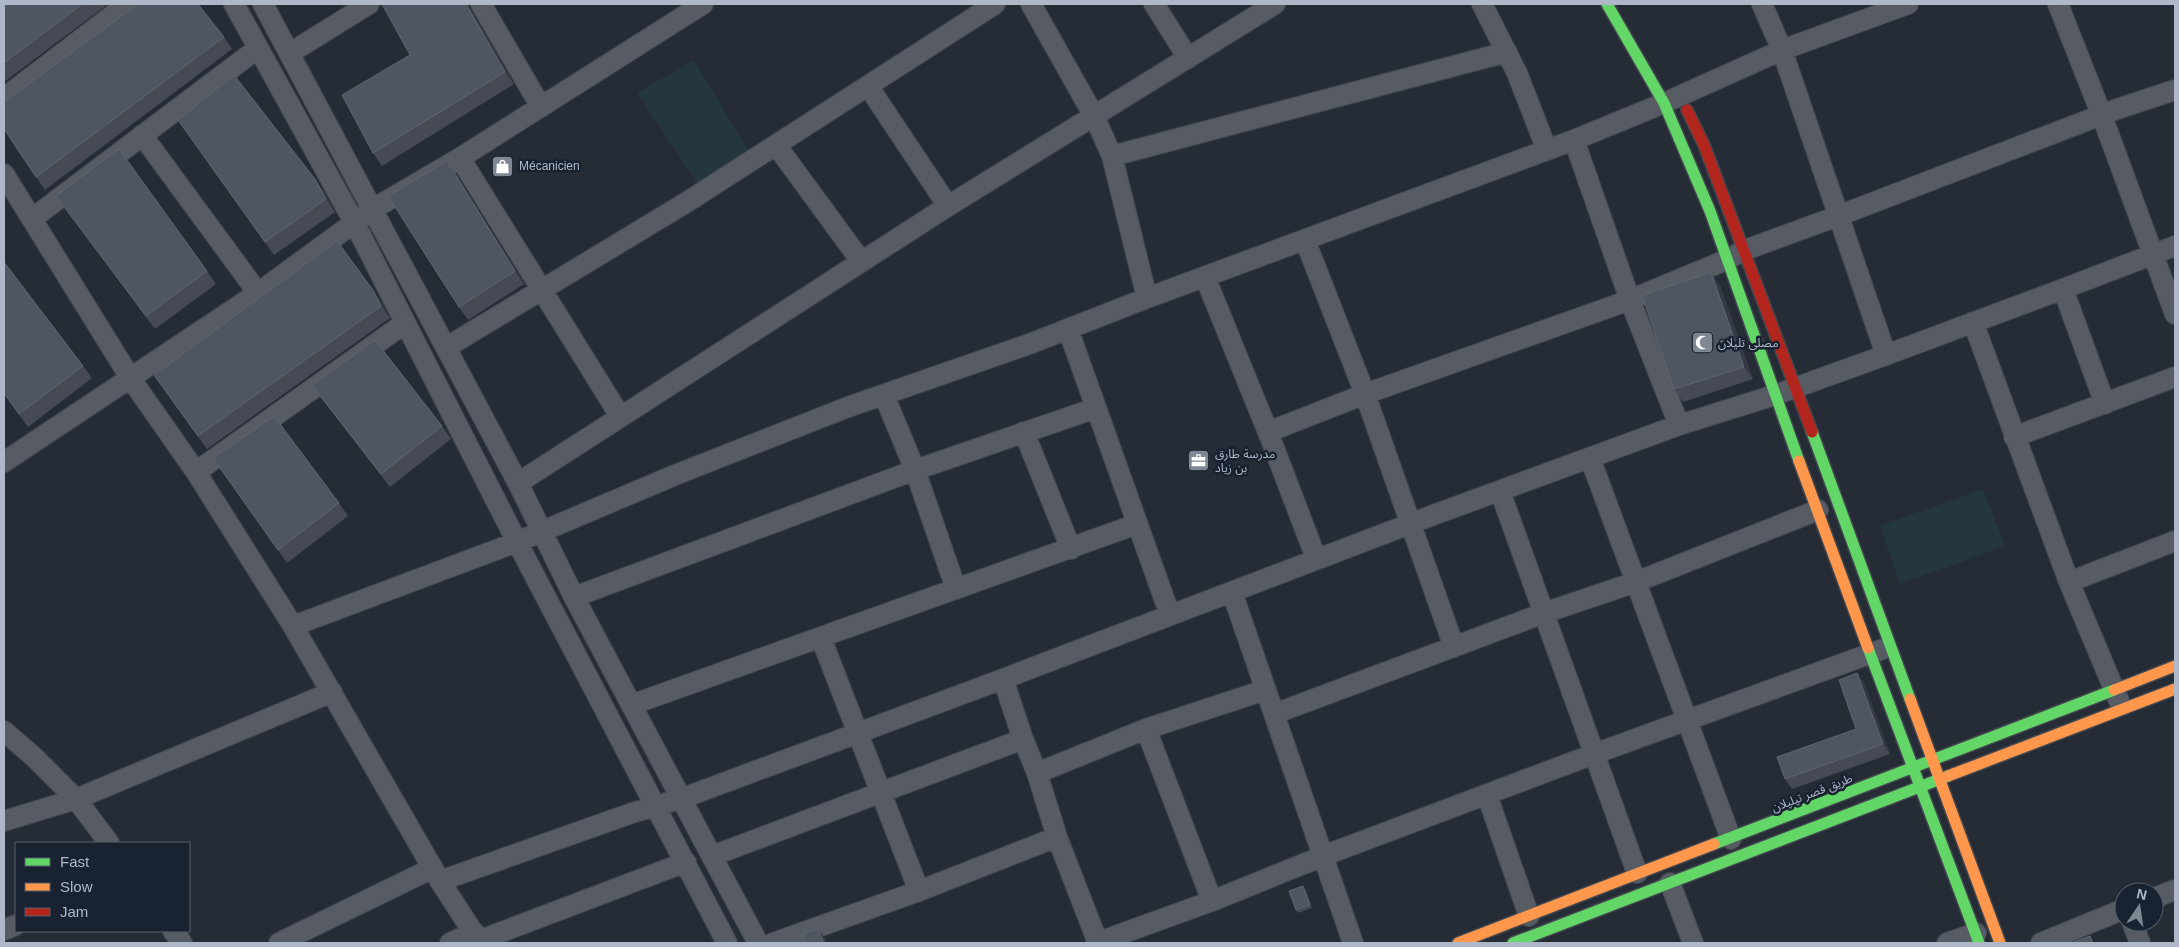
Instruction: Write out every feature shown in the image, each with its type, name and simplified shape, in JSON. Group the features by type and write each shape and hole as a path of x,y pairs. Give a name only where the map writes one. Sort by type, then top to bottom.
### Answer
{"main road":[{"path":"1607,4 1674,96 1704,145 1942,780 2000,943"},
{"path":"1674,96 1726,260 1919,788 1978,938"},
{"name":"طريق قصر تيليلان","path":"1458,943 1934,761 2175,666"},
{"path":"1513,943 2175,689"}],"street":[{"path":"4,98 127,4"},
{"path":"234,4 257,49 354,222 518,542 728,943"},
{"path":"263,4 447,348 518,483 574,597 683,798 758,943"},
{"path":"290,53 369,4"},
{"path":"481,4 541,107"},
{"path":"4,462 258,293 373,209 460,158 703,4"},
{"path":"447,348 542,288 687,202 995,4"},
{"path":"1031,4 1094,116 1112,156 1147,298"},
{"path":"1154,4 1188,58"},
{"path":"518,483 861,261 1076,125 1094,116 1275,4"},
{"path":"1482,4 1517,72 1547,150"},
{"path":"1762,4 1782,50 1886,355"},
{"path":"293,626 518,542 675,475 884,395 1068,329 1574,140 1782,50 1908,4"},
{"path":"2058,4 2102,116 2175,314"},
{"path":"33,218 257,49"},
{"path":"1112,156 1507,52"},
{"path":"868,86 948,206"},
{"path":"1268,432 1365,394 1630,300 1726,260 1744,250 2175,90"},
{"path":"142,135 258,293"},
{"path":"1574,140 1630,300 1679,425"},
{"path":"776,145 861,261"},
{"path":"460,158 620,416"},
{"path":"4,174 131,379 196,472 293,626 436,875 477,939"},
{"path":"1305,240 1365,394 1454,647"},
{"path":"279,943 436,875 683,798 1003,679 1316,558 1412,525 1679,425 1775,395 1886,355 2064,290 2175,246"},
{"path":"1205,277 1268,432 1316,558"},
{"path":"2064,290 2105,404"},
{"path":"1973,322 2014,438 2069,582 2115,689 2122,710"},
{"path":"196,472 405,323"},
{"path":"1068,329 1170,615"},
{"path":"2014,438 2175,377"},
{"path":"884,395 915,470 956,589"},
{"path":"574,597 915,470 1096,408"},
{"path":"1024,432 1071,549"},
{"path":"1590,458 1730,839"},
{"path":"1500,491 1637,873"},
{"path":"1274,714 1544,613 1636,582 1818,510"},
{"path":"631,705 1138,524"},
{"path":"2069,582 2175,542"},
{"path":"1232,592 1354,943"},
{"path":"820,638 919,891"},
{"path":"1003,679 1023,739 1037,773 1057,837 1097,943 1212,901 1323,856 1594,754 1891,646"},
{"path":"1037,773 1146,729 1265,690"},
{"path":"4,821 76,799 332,692"},
{"path":"1146,729 1212,901"},
{"path":"4,731 34,757 76,799 108,842"},
{"path":"712,856 880,791 1023,739"},
{"path":"1487,795 1529,916"},
{"path":"773,943 919,891 1057,837"},
{"path":"450,943 477,939 686,862"},
{"path":"1670,883 1693,943"},
{"path":"2041,943 2114,913"},
{"path":"174,932 182,943"},
{"path":"1947,943 1978,938"}],"green space":[{"path":"694,60 752,157 700,187 637,93"},
{"path":"1983,489 2005,546 1900,584 1880,526"}],"building":[{"path":"4,4 82,4 4,63"},
{"path":"138,4 198,4 224,37 36,177 4,129 4,102"},
{"path":"382,4 466,4 505,72 373,153 342,95 410,55"},
{"path":"234,75 315,179 326,199 265,242 178,120"},
{"path":"119,149 207,271 146,316 56,196"},
{"path":"447,161 515,271 459,307 388,196"},
{"path":"337,241 373,290 381,306 198,436 154,375"},
{"path":"4,262 83,366 19,414 4,393"},
{"name":"مصلى تليلان","path":"1711,272 1744,367 1674,389 1642,295"},
{"path":"375,340 442,426 381,474 312,385"},
{"path":"274,416 339,503 278,550 213,458"},
{"path":"1857,673 1883,744 1785,779 1777,757 1856,729 1839,680"},
{"path":"1303,886 1310,905 1296,910 1289,891"},
{"path":"818,929 824,943 806,943 803,934"},
{"path":"2090,936 2093,943 2071,943"}],"traffic: fast":[{"path":"1607,4 1664,103 1710,211 1799,461"},
{"path":"1812,432 1910,699"},
{"path":"1868,648 1979,943"},
{"path":"1714,844 2114,690"},
{"path":"1513,943 1948,776"}],"traffic: slow":[{"path":"1799,461 1868,648"},
{"path":"2114,690 2175,666"},
{"path":"1948,776 2175,689"},
{"path":"1910,699 2000,943"},
{"path":"1458,943 1714,844"}],"traffic: jam":[{"path":"1687,110 1704,145 1812,432"}],"place":[{"name":"Mécanicien","path":"503,166"},
{"name":"مصلى تليلان","path":"1702,343"},
{"name":"مدرسة طارق بن زياد","path":"1199,461"}]}
